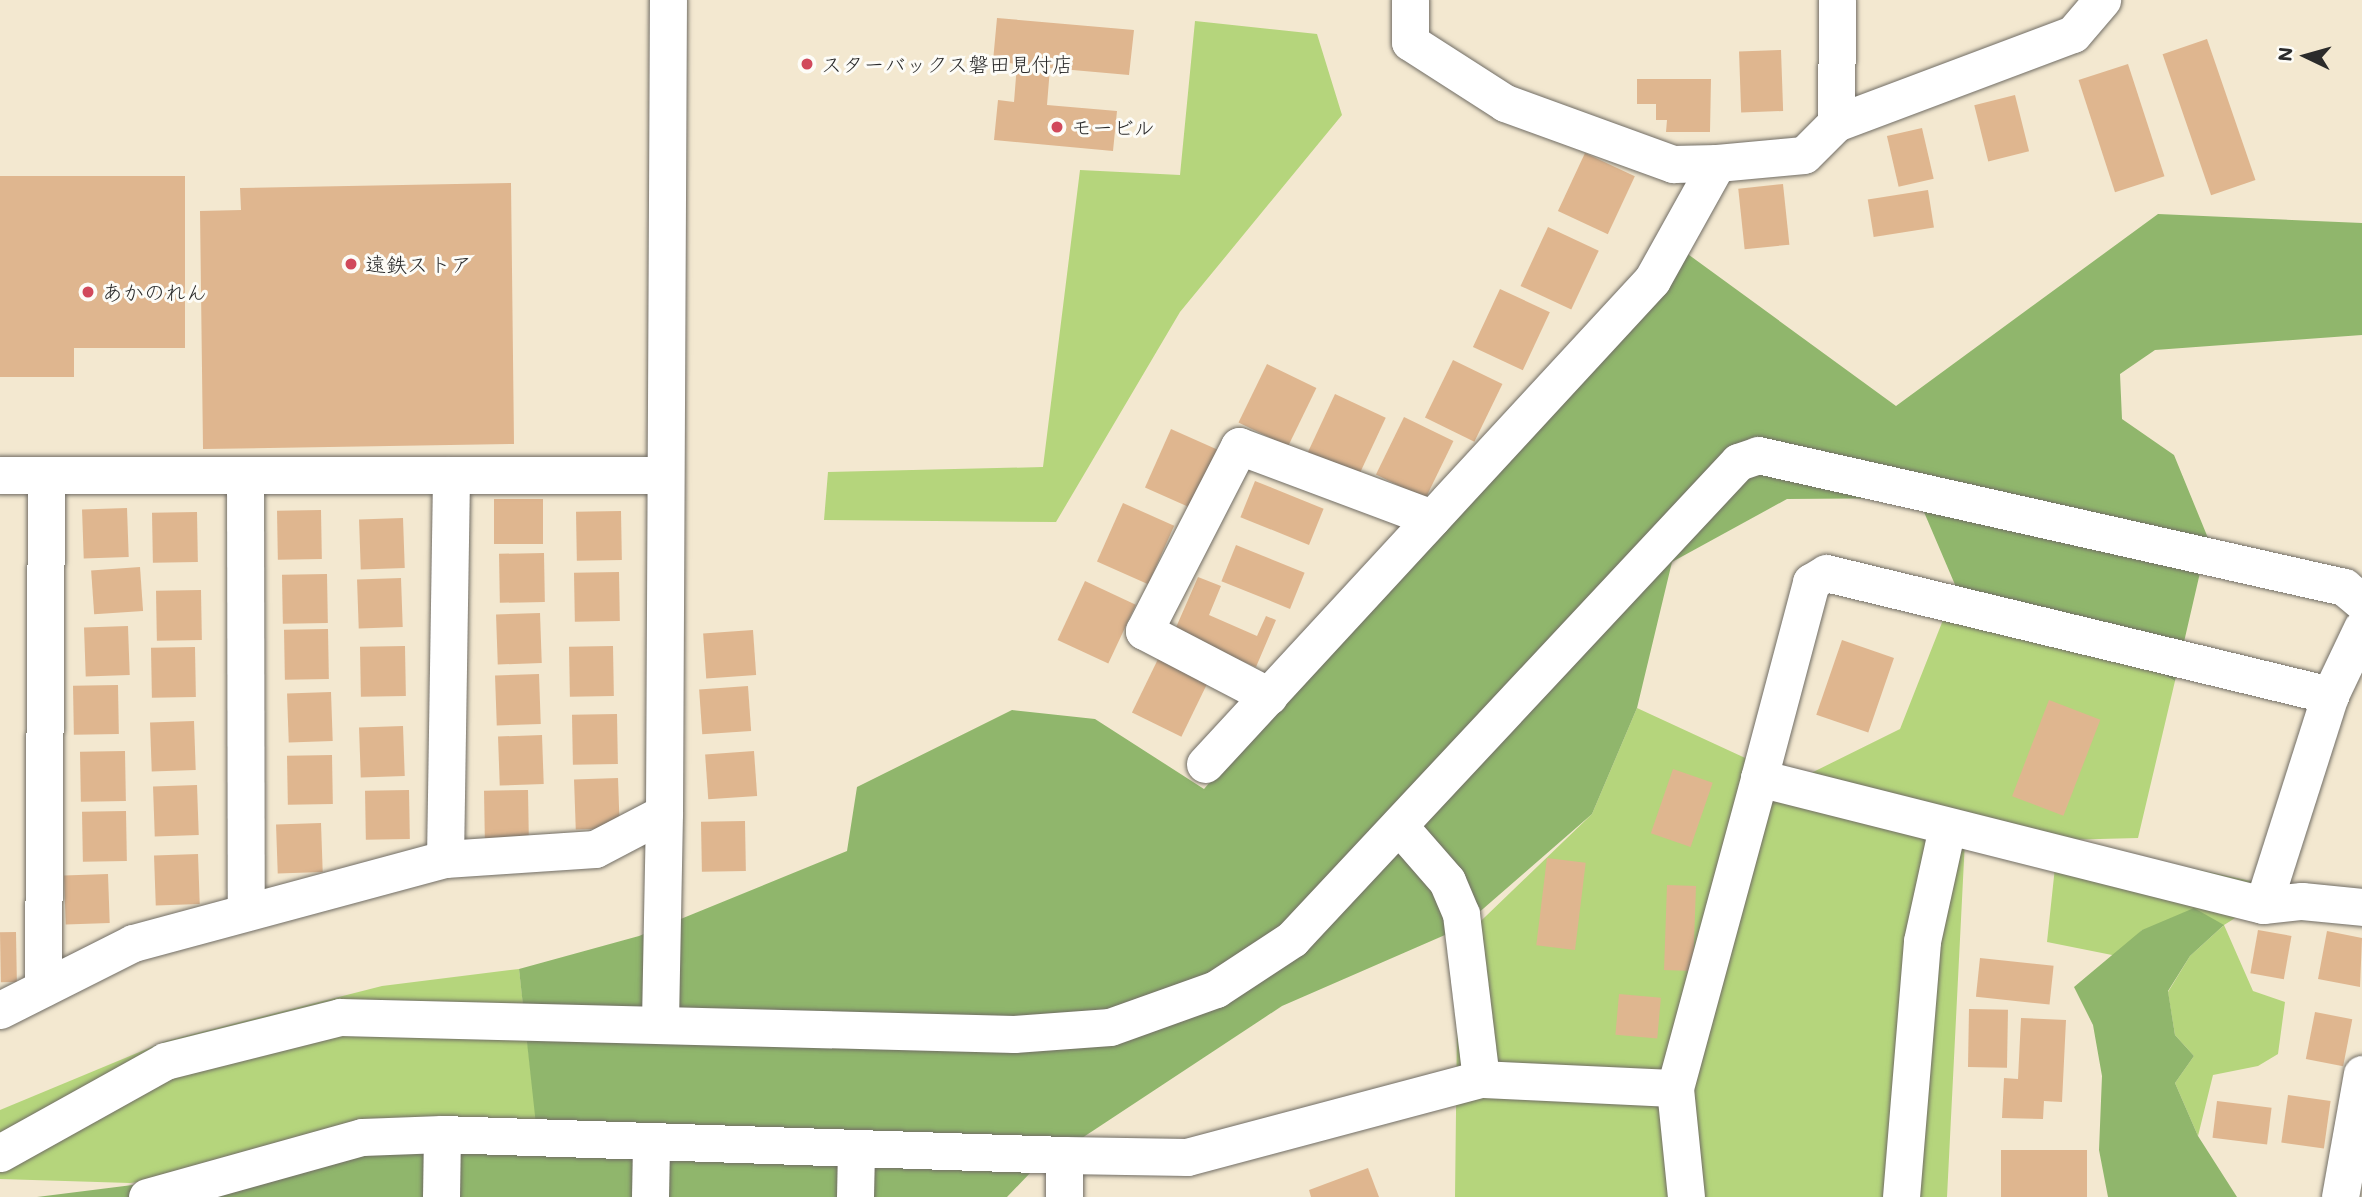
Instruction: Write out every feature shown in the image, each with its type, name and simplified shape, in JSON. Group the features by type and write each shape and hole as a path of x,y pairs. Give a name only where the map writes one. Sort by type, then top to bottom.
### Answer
{"street":[{"path":"660,1022 664,813 662,475 668,0"},
{"path":"1410,0 1410,42 1505,103 1673,164 1804,155 1836,123 2073,34 2102,0"},
{"path":"1836,123 1838,0"},
{"path":"1205,764 1652,280 1717,163"},
{"path":"1269,696 1144,631 1239,446 1432,518"},
{"path":"0,1153 165,1061 340,1017 660,1022 1014,1034 1110,1027 1216,989 1292,939 1738,462 1758,455 2344,587 2362,602"},
{"path":"0,475 662,475"},
{"path":"43,988 46,475"},
{"path":"245,475 246,912"},
{"path":"444,859 451,475"},
{"path":"1686,1197 1675,1088 1811,582 1826,573 2330,695"},
{"path":"2263,905 2330,695 2362,628"},
{"path":"1759,778 2263,905 2302,901 2362,907"},
{"path":"0,1010 133,943 444,859 595,849 664,813"},
{"path":"1399,826 1447,881 1461,914 1481,1079"},
{"path":"1901,1197 1922,941 1947,827"},
{"path":"2340,1197 2362,1074"},
{"path":"147,1197 230,1185 362,1137 442,1133 650,1146 1187,1157 1481,1079 1675,1088"},
{"path":"441,1197 442,1133"},
{"path":"650,1146 650,1197"},
{"path":"855,1197 856,1151"},
{"path":"1064,1197 1065,1155"}],"green space":[{"path":"1195,21 1317,34 1342,115 1180,312 1056,522 824,520 828,472 1043,467 1080,170 1180,175"},
{"path":"2158,214 2362,223 2362,335 2155,350 2120,374 2122,419 2174,455 2208,538 2175,681 2077,627 1956,587 1918,498 1787,499 1672,562 1637,708 1592,814 1461,928 1282,1006 1032,1171 1007,1197 37,1197 537,1134 519,969 639,936 847,851 857,787 1012,710 1095,719 1204,789 1674,244 1896,406"},
{"path":"1956,587 2059,621 2175,681 2138,838 2061,840 2283,888 2224,925 2253,991 2285,1002 2278,1054 2258,1066 2213,1075 2198,1136 2175,1083 2194,1056 2175,1035 2168,992 2190,956 2223,926 2142,930 2117,956 2047,942 2058,839 1965,840 1947,1197 1455,1197 1458,943 1592,814 1637,708 1795,781 1900,729"},
{"path":"2194,908 2224,925 2190,956 2168,991 2175,1035 2194,1056 2175,1083 2198,1136 2237,1197 2108,1197 2099,1150 2102,1076 2093,1025 2074,987 2142,930"},
{"path":"519,969 538,1134 130,1183 0,1179 0,1110 166,1041 382,986"}],"building":[{"path":"997,18 1134,30 1129,75 1050,68 1047,105 1117,111 1113,151 994,140 998,100 1014,102 1017,64 993,61"},
{"path":"2207,39 2256,180 2211,195 2163,54"},
{"path":"1781,50 1783,111 1741,112 1739,51"},
{"path":"2128,64 2164,176 2115,192 2079,80"},
{"path":"1637,79 1711,79 1710,132 1666,132 1667,120 1656,120 1656,104 1637,104"},
{"path":"2015,95 2029,151 1988,161 1974,105"},
{"path":"1922,128 1934,179 1899,187 1887,136"},
{"path":"1585,153 1635,176 1608,234 1558,211"},
{"path":"0,176 185,176 185,348 74,348 74,377 0,377"},
{"path":"511,183 514,444 203,449 200,211 241,210 240,188"},
{"path":"1783,184 1789,245 1745,249 1738,189"},
{"path":"1928,190 1934,228 1874,237 1868,200"},
{"path":"1548,227 1599,251 1571,310 1521,286"},
{"path":"1500,289 1550,312 1523,370 1473,347"},
{"path":"1453,360 1502,384 1474,442 1425,418"},
{"path":"1267,364 1316,388 1288,447 1239,422"},
{"path":"1335,394 1386,418 1358,477 1308,453"},
{"path":"1404,417 1453,441 1425,499 1376,475"},
{"path":"1171,429 1222,452 1196,510 1145,487"},
{"path":"1255,481 1324,509 1309,545 1240,517"},
{"path":"494,499 543,499 543,544 494,544"},
{"path":"1123,503 1174,526 1148,584 1097,561"},
{"path":"127,508 129,557 84,559 82,510"},
{"path":"321,510 322,559 278,560 277,511"},
{"path":"621,511 622,560 577,561 576,512"},
{"path":"197,512 198,562 153,563 152,513"},
{"path":"403,518 405,568 361,570 359,520"},
{"path":"1236,545 1305,573 1290,609 1221,581"},
{"path":"544,553 545,602 500,603 499,554"},
{"path":"140,567 143,611 94,614 91,570"},
{"path":"619,572 620,621 575,622 574,573"},
{"path":"327,574 328,623 283,624 282,575"},
{"path":"1198,577 1221,586 1209,615 1257,636 1266,616 1276,620 1256,667 1174,632"},
{"path":"401,578 403,627 359,629 357,580"},
{"path":"1085,581 1136,605 1108,664 1058,640"},
{"path":"201,590 202,640 157,641 156,591"},
{"path":"540,613 542,663 498,665 496,615"},
{"path":"128,626 130,675 86,677 84,628"},
{"path":"328,629 329,679 285,680 284,630"},
{"path":"753,630 756,675 706,678 703,633"},
{"path":"1842,640 1894,658 1868,733 1816,715"},
{"path":"405,646 406,696 361,697 360,647"},
{"path":"613,646 614,696 570,697 569,647"},
{"path":"195,647 196,697 152,698 151,648"},
{"path":"1160,655 1209,679 1181,737 1132,713"},
{"path":"539,674 541,724 497,726 495,676"},
{"path":"118,685 119,734 74,735 73,686"},
{"path":"748,686 751,731 702,734 699,689"},
{"path":"331,692 333,741 289,743 287,694"},
{"path":"2049,700 2100,720 2063,816 2012,796"},
{"path":"617,714 618,764 573,765 572,715"},
{"path":"194,721 196,770 152,772 150,723"},
{"path":"403,726 405,776 361,778 359,728"},
{"path":"542,735 544,784 500,786 498,737"},
{"path":"125,751 126,801 81,802 80,752"},
{"path":"754,751 757,796 708,799 705,754"},
{"path":"332,755 333,804 288,805 287,756"},
{"path":"1673,769 1713,783 1691,847 1651,833"},
{"path":"618,778 620,828 576,830 574,780"},
{"path":"197,785 199,835 155,837 153,787"},
{"path":"409,790 410,839 366,840 365,791"},
{"path":"528,790 529,839 485,840 484,791"},
{"path":"126,811 127,861 83,862 82,812"},
{"path":"745,821 746,871 702,872 701,822"},
{"path":"321,823 323,872 278,874 276,825"},
{"path":"198,854 200,904 156,906 154,856"},
{"path":"1547,858 1586,863 1575,950 1536,945"},
{"path":"108,874 110,923 66,925 64,876"},
{"path":"1667,885 1696,886 1693,971 1664,970"},
{"path":"2258,930 2291,936 2284,979 2250,973"},
{"path":"2327,931 2362,938 2360,987 2318,979"},
{"path":"0,932 16,932 17,982 1,982"},
{"path":"1980,958 2054,966 2050,1005 1976,997"},
{"path":"1619,994 1661,998 1657,1039 1615,1035"},
{"path":"1969,1009 2008,1010 2007,1068 1968,1067"},
{"path":"2315,1012 2352,1019 2343,1066 2306,1059"},
{"path":"2021,1018 2066,1020 2062,1102 2044,1101 2043,1119 2002,1118 2004,1078 2018,1079"},
{"path":"2288,1095 2331,1101 2324,1149 2281,1143"},
{"path":"2217,1101 2272,1108 2267,1144 2212,1138"},
{"path":"2001,1150 2087,1150 2087,1197 2001,1197"},
{"path":"1368,1168 1379,1197 1311,1197 1309,1190"}],"place":[{"name":"スターバックス磐田見付店","path":"807,64"},
{"name":"モービル","path":"1057,127"},
{"name":"遠鉄ストア","path":"351,264"},
{"name":"あかのれん","path":"88,292"}]}
